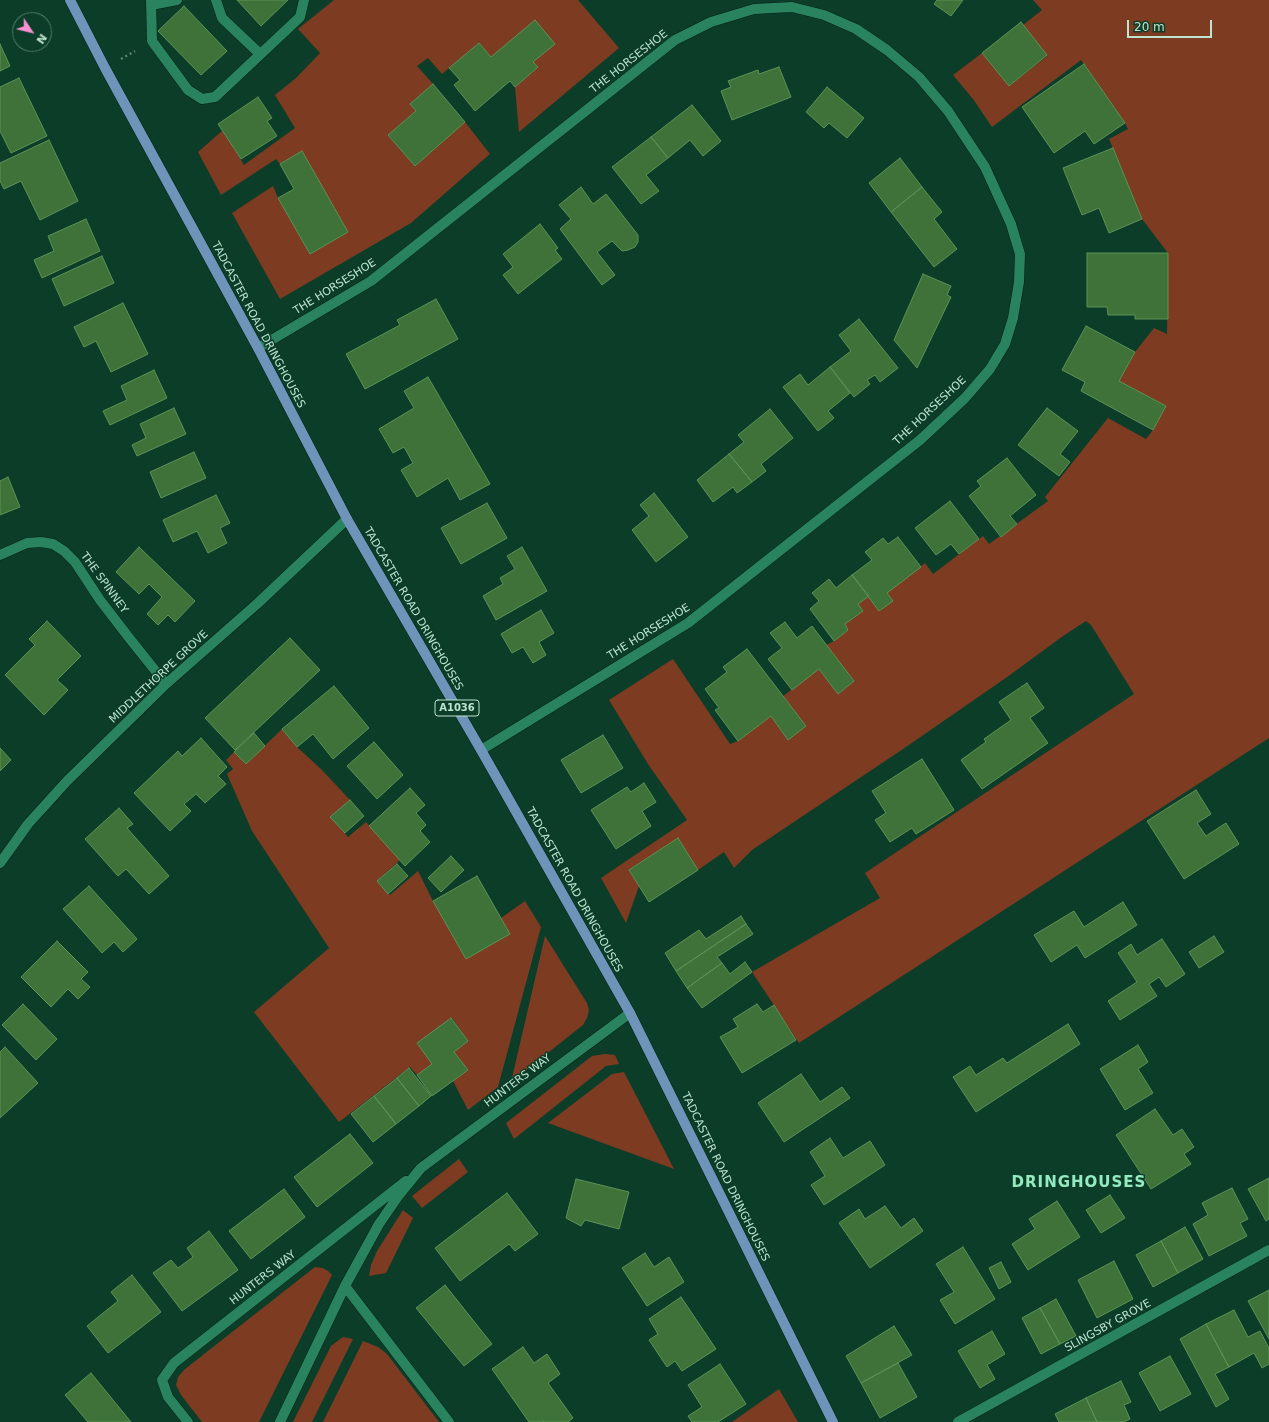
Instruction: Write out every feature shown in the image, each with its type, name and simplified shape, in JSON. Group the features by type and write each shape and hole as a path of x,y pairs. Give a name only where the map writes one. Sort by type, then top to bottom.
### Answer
{"main road":[{"name":"TADCASTER ROAD DRINGHOUSES","path":"70,0 105,68 258,348 347,519 481,750 630,1013 833,1422"}],"street":[{"path":"177,0 151,3 152,41 188,90 202,99 215,97 300,17 304,0"},
{"path":"216,0 222,18 260,54"},
{"name":"THE HORSESHOE","path":"258,348 371,281 675,40 711,22 754,8 792,7 824,15 856,29 887,50 919,77 948,111 985,167 1011,224 1018,246 1020,254 1020,282 1013,318 1005,344 990,369 965,398 920,440 688,623 481,750"},
{"name":"MIDDLETHORPE GROVE","path":"0,863 28,824 67,781 166,684 258,603 347,519"},
{"name":"THE SPINNEY","path":"0,556 27,543 41,542 53,544 64,550 75,562 121,628 166,684"},
{"name":"HUNTERS WAY","path":"188,1422 168,1397 162,1380 174,1363 421,1168 630,1013"},
{"name":"HUNTERS WAY","path":"280,1422 345,1286 379,1224 399,1195 421,1168"},
{"name":"SLINGSBY GROVE","path":"962,1421 1269,1250"},
{"path":"345,1286 449,1422"}],"path":[{"path":"105,68 152,41"}],"shaded area":[{"path":"334,0 578,0 619,48 519,132 515,87 538,67 533,62 554,44 491,57 479,43 442,74 428,58 417,66 433,84 410,104 416,111 388,135 415,166 465,122 490,154 411,223 280,299 232,213 273,186 278,198 310,254 348,232 302,152 280,164 276,159 221,195 198,152 223,130 244,165 295,128 275,95 296,78 320,53 298,29"},
{"path":"1033,0 1269,0 1269,738 799,1043 752,972 880,898 865,873 1134,694 1091,625 1086,621 906,747 752,850 734,868 724,852 698,870 678,839 629,870 639,886 626,923 601,878 687,820 648,764 609,700 673,659 730,744 738,741 771,716 788,740 806,726 783,696 819,669 838,694 854,681 826,645 834,641 848,630 845,624 863,611 858,604 869,596 880,611 892,601 887,593 925,563 933,574 983,536 989,544 1048,501 1045,497 1108,418 1146,439 1153,430 1119,381 1135,352 1154,328 1167,334 1168,253 1142,219 1109,139 1128,129 1125,123 1081,60 992,127 973,99 953,75 982,53 1009,86 1047,56 1023,25 1042,10"},
{"path":"282,729 297,747 322,770 350,800 331,817 348,837 366,822 400,860 377,881 390,895 418,871 433,901 501,918 525,901 541,927 498,1087 468,1110 453,1081 468,1070 454,1052 468,1041 452,1018 418,1043 432,1064 417,1075 410,1067 339,1122 254,1012 329,948 252,831 227,774 233,769 226,760 234,752 246,764"},
{"path":"545,936 587,1003 589,1010 583,1025 511,1082"},
{"path":"605,1054 615,1055 619,1064 606,1066 514,1139 506,1123 592,1056"},
{"path":"624,1072 674,1169 548,1123 612,1074"},
{"path":"459,1159 468,1172 422,1208 412,1196"},
{"path":"403,1210 413,1218 386,1273 369,1276 371,1265 377,1251"},
{"path":"315,1267 323,1268 332,1275 259,1422 202,1422 181,1395 176,1385 178,1377 185,1369"},
{"path":"343,1337 353,1339 312,1422 293,1422 331,1346"},
{"path":"363,1341 378,1347 387,1354 439,1422 323,1422"},
{"path":"779,1389 798,1422 732,1422"}],"building":[{"path":"237,0 288,0 261,26"},
{"path":"937,0 963,0 951,16 934,4"},
{"path":"184,6 227,51 201,75 158,31"},
{"path":"535,20 555,44 533,62 538,67 515,87 510,81 475,111 454,85 460,80 449,68 479,43 491,57"},
{"path":"1021,22 1047,55 1009,86 982,53"},
{"path":"0,44 10,66 0,71"},
{"path":"1084,64 1125,123 1094,144 1085,131 1054,153 1022,107"},
{"path":"779,67 791,97 732,120 721,91 731,87 728,81 758,70 759,74"},
{"path":"19,78 47,136 11,153 0,131 0,87"},
{"path":"433,84 465,122 415,166 388,135 416,111 410,104"},
{"path":"827,87 864,118 847,138 829,123 824,128 806,112"},
{"path":"258,97 272,118 267,121 277,136 241,159 218,124"},
{"path":"692,105 721,141 703,156 690,140 668,158 651,137"},
{"path":"651,137 668,158 646,175 659,191 641,204 612,167"},
{"path":"49,140 78,201 40,220 21,181 4,189 0,181 0,163"},
{"path":"1113,148 1142,219 1109,233 1099,208 1082,215 1063,168"},
{"path":"302,151 348,232 310,254 278,198 294,189 280,164"},
{"path":"900,158 922,187 891,212 869,183"},
{"path":"581,187 593,204 606,194 638,235 638,242 635,247 628,250 622,251 612,241 597,252 615,275 602,285 560,229 571,219 559,205"},
{"path":"922,187 942,212 934,219 957,249 934,267 891,212"},
{"path":"86,219 100,251 42,278 34,260 54,251 48,236"},
{"path":"540,224 558,248 555,250 562,259 518,294 503,275 513,267 503,254"},
{"path":"1087,253 1168,253 1168,319 1135,319 1135,315 1108,315 1107,307 1087,307"},
{"path":"102,256 114,283 64,306 52,279"},
{"path":"923,274 951,286 947,295 951,297 917,368 894,340"},
{"path":"436,299 458,339 365,389 346,354 400,325 397,320"},
{"path":"123,303 148,354 111,372 96,341 84,347 74,327"},
{"path":"859,319 898,368 880,382 875,375 867,380 870,384 854,397 830,367 851,351 839,335"},
{"path":"1086,326 1135,352 1119,381 1166,406 1153,430 1081,391 1085,382 1062,370"},
{"path":"830,367 850,393 828,411 834,418 818,431 783,387 800,374 808,385"},
{"path":"154,370 167,398 110,425 103,411 127,400 121,386"},
{"path":"428,377 490,484 460,500 448,478 417,497 401,470 413,463 404,447 393,453 379,429 414,408 404,391"},
{"path":"174,408 186,434 137,456 132,445 146,438 140,424"},
{"path":"1047,408 1078,431 1060,454 1070,462 1059,476 1018,445"},
{"path":"770,409 793,438 761,464 766,471 752,482 729,454 744,442 738,435"},
{"path":"194,452 206,478 161,498 150,472"},
{"path":"729,454 752,482 737,493 733,487 713,502 697,480"},
{"path":"1007,458 1036,495 1010,516 1017,524 1001,537 969,496 981,486 977,481"},
{"path":"8,477 20,507 0,515 0,481"},
{"path":"654,493 688,537 656,562 632,530 649,516 640,505"},
{"path":"216,495 230,523 220,528 227,543 208,553 197,531 173,542 163,520"},
{"path":"950,501 979,539 959,554 951,544 936,555 915,528"},
{"path":"487,503 507,538 461,564 441,528"},
{"path":"898,537 921,567 887,593 893,601 879,611 852,575 872,560 865,552 883,538 888,544"},
{"path":"139,547 195,601 175,622 168,615 158,625 147,614 162,597 149,584 139,594 116,572"},
{"path":"522,547 547,591 496,620 483,596 503,584 500,578 515,569 507,556"},
{"path":"852,575 869,596 858,604 863,611 845,624 848,630 834,641 810,609 819,601 812,593 829,579 836,588"},
{"path":"541,610 554,633 539,642 546,655 533,663 523,647 512,653 501,634"},
{"path":"47,621 81,656 57,680 68,690 44,715 5,675 35,645 29,639"},
{"path":"785,622 797,638 812,626 854,681 838,694 819,669 792,690 768,659 782,648 770,633"},
{"path":"290,638 320,670 235,750 205,718"},
{"path":"747,649 806,726 788,740 771,716 738,741 715,710 719,708 705,689 727,672 723,667"},
{"path":"1027,683 1044,708 1030,718 1048,743 982,789 961,760 986,742 984,739 1011,720 999,702"},
{"path":"334,686 369,728 333,759 313,734 297,747 282,729"},
{"path":"254,733 265,746 246,764 234,752"},
{"path":"603,735 623,768 581,793 561,760"},
{"path":"201,738 227,767 218,776 226,784 205,803 196,794 184,804 191,811 170,831 134,793 178,751 182,756"},
{"path":"374,742 403,775 377,799 347,766"},
{"path":"0,748 11,760 0,771"},
{"path":"922,759 954,810 916,834 912,828 890,842 875,820 886,813 872,791"},
{"path":"644,783 656,802 642,811 651,826 616,849 591,810 627,787 631,792"},
{"path":"410,788 425,805 416,813 426,825 420,831 430,842 405,866 369,826"},
{"path":"1196,790 1211,814 1197,823 1206,836 1226,823 1239,844 1184,879 1147,821"},
{"path":"350,800 364,816 345,833 330,817"},
{"path":"119,808 133,824 127,828 169,876 149,894 126,869 118,876 85,839"},
{"path":"678,838 698,870 649,902 629,870"},
{"path":"451,856 464,870 441,892 428,878"},
{"path":"397,864 408,876 388,894 377,881"},
{"path":"477,876 510,934 466,959 433,901"},
{"path":"89,886 137,939 123,952 114,942 102,953 63,909"},
{"path":"1123,902 1137,925 1085,958 1077,945 1051,962 1034,935 1074,911 1084,927"},
{"path":"741,916 746,924 676,971 665,953 699,930 706,939"},
{"path":"746,924 753,934 717,957 722,963 687,988 676,971"},
{"path":"1214,936 1224,952 1199,968 1189,952"},
{"path":"1162,939 1185,974 1166,987 1159,977 1149,984 1157,996 1120,1020 1108,1001 1137,982 1118,953 1131,944 1137,955"},
{"path":"57,941 88,972 81,979 90,987 78,999 68,989 51,1007 21,977"},
{"path":"745,962 752,972 702,1008 687,988 722,963 730,974"},
{"path":"23,1004 57,1039 36,1060 2,1025"},
{"path":"757,1004 763,1012 774,1005 796,1040 742,1073 720,1037 738,1027 733,1019"},
{"path":"451,1018 468,1041 454,1052 468,1070 432,1096 417,1075 432,1064 417,1043"},
{"path":"1068,1024 1080,1044 976,1112 953,1077 970,1066 976,1075 1003,1058 1007,1063"},
{"path":"1138,1045 1148,1062 1138,1069 1153,1093 1125,1110 1100,1069"},
{"path":"5,1047 38,1083 0,1118 0,1052"},
{"path":"409,1068 431,1096 419,1106 397,1078"},
{"path":"801,1074 820,1102 842,1087 850,1098 784,1142 758,1103"},
{"path":"397,1078 419,1106 396,1124 374,1096"},
{"path":"374,1096 396,1124 373,1142 351,1114"},
{"path":"1155,1109 1173,1135 1182,1129 1194,1147 1184,1154 1191,1164 1151,1189 1116,1135"},
{"path":"350,1134 373,1163 317,1207 294,1177"},
{"path":"830,1138 843,1158 870,1141 885,1165 824,1205 811,1185 825,1176 810,1152"},
{"path":"1269,1178 1269,1219 1266,1221 1248,1189"},
{"path":"576,1179 629,1192 619,1229 585,1220 581,1226 566,1218"},
{"path":"1232,1188 1248,1219 1240,1223 1247,1236 1209,1256 1193,1224 1208,1215 1202,1203"},
{"path":"284,1189 305,1217 251,1259 229,1231"},
{"path":"507,1193 538,1234 515,1251 509,1244 460,1281 435,1248"},
{"path":"1110,1195 1125,1218 1101,1233 1086,1210"},
{"path":"1057,1201 1080,1237 1028,1270 1012,1244 1035,1229 1029,1219"},
{"path":"885,1206 901,1228 914,1218 923,1231 870,1268 839,1223 859,1209 865,1219"},
{"path":"1185,1227 1203,1259 1178,1273 1161,1241"},
{"path":"209,1231 238,1270 182,1311 153,1273 171,1260 178,1268 193,1257 187,1248"},
{"path":"1161,1241 1178,1273 1153,1287 1136,1255"},
{"path":"963,1247 995,1299 955,1324 940,1300 954,1292 936,1264"},
{"path":"645,1253 654,1267 669,1257 684,1282 647,1306 622,1268"},
{"path":"1114,1261 1133,1299 1097,1318 1078,1280"},
{"path":"1001,1262 1011,1282 999,1289 989,1268"},
{"path":"132,1275 161,1312 108,1353 87,1326 118,1301 111,1292"},
{"path":"445,1285 492,1344 464,1366 416,1308"},
{"path":"1269,1290 1269,1339 1248,1301"},
{"path":"681,1297 716,1349 682,1371 675,1361 667,1367 649,1340 658,1334 649,1319"},
{"path":"1056,1299 1076,1336 1060,1344 1040,1308"},
{"path":"1040,1308 1060,1344 1041,1354 1022,1318"},
{"path":"1234,1310 1248,1337 1260,1331 1269,1348 1269,1364 1262,1368 1254,1353 1229,1367 1206,1324"},
{"path":"1206,1324 1229,1367 1215,1374 1229,1399 1216,1407 1180,1339"},
{"path":"894,1326 912,1355 861,1383 846,1356"},
{"path":"992,1331 1005,1354 987,1365 995,1379 980,1388 958,1351"},
{"path":"523,1347 534,1363 547,1354 560,1374 548,1383 573,1418 568,1422 529,1422 492,1369"},
{"path":"1170,1356 1191,1394 1160,1411 1139,1373"},
{"path":"898,1363 917,1397 880,1418 861,1383"},
{"path":"720,1364 746,1404 718,1422 692,1422 688,1416 702,1407 688,1385"},
{"path":"91,1373 131,1422 88,1422 65,1395"},
{"path":"1121,1381 1131,1402 1124,1405 1130,1419 1124,1422 1097,1422 1086,1398"},
{"path":"1086,1398 1097,1422 1059,1422 1055,1414"}],"district":[{"name":"DRINGHOUSES","path":"1079,1183"}]}
